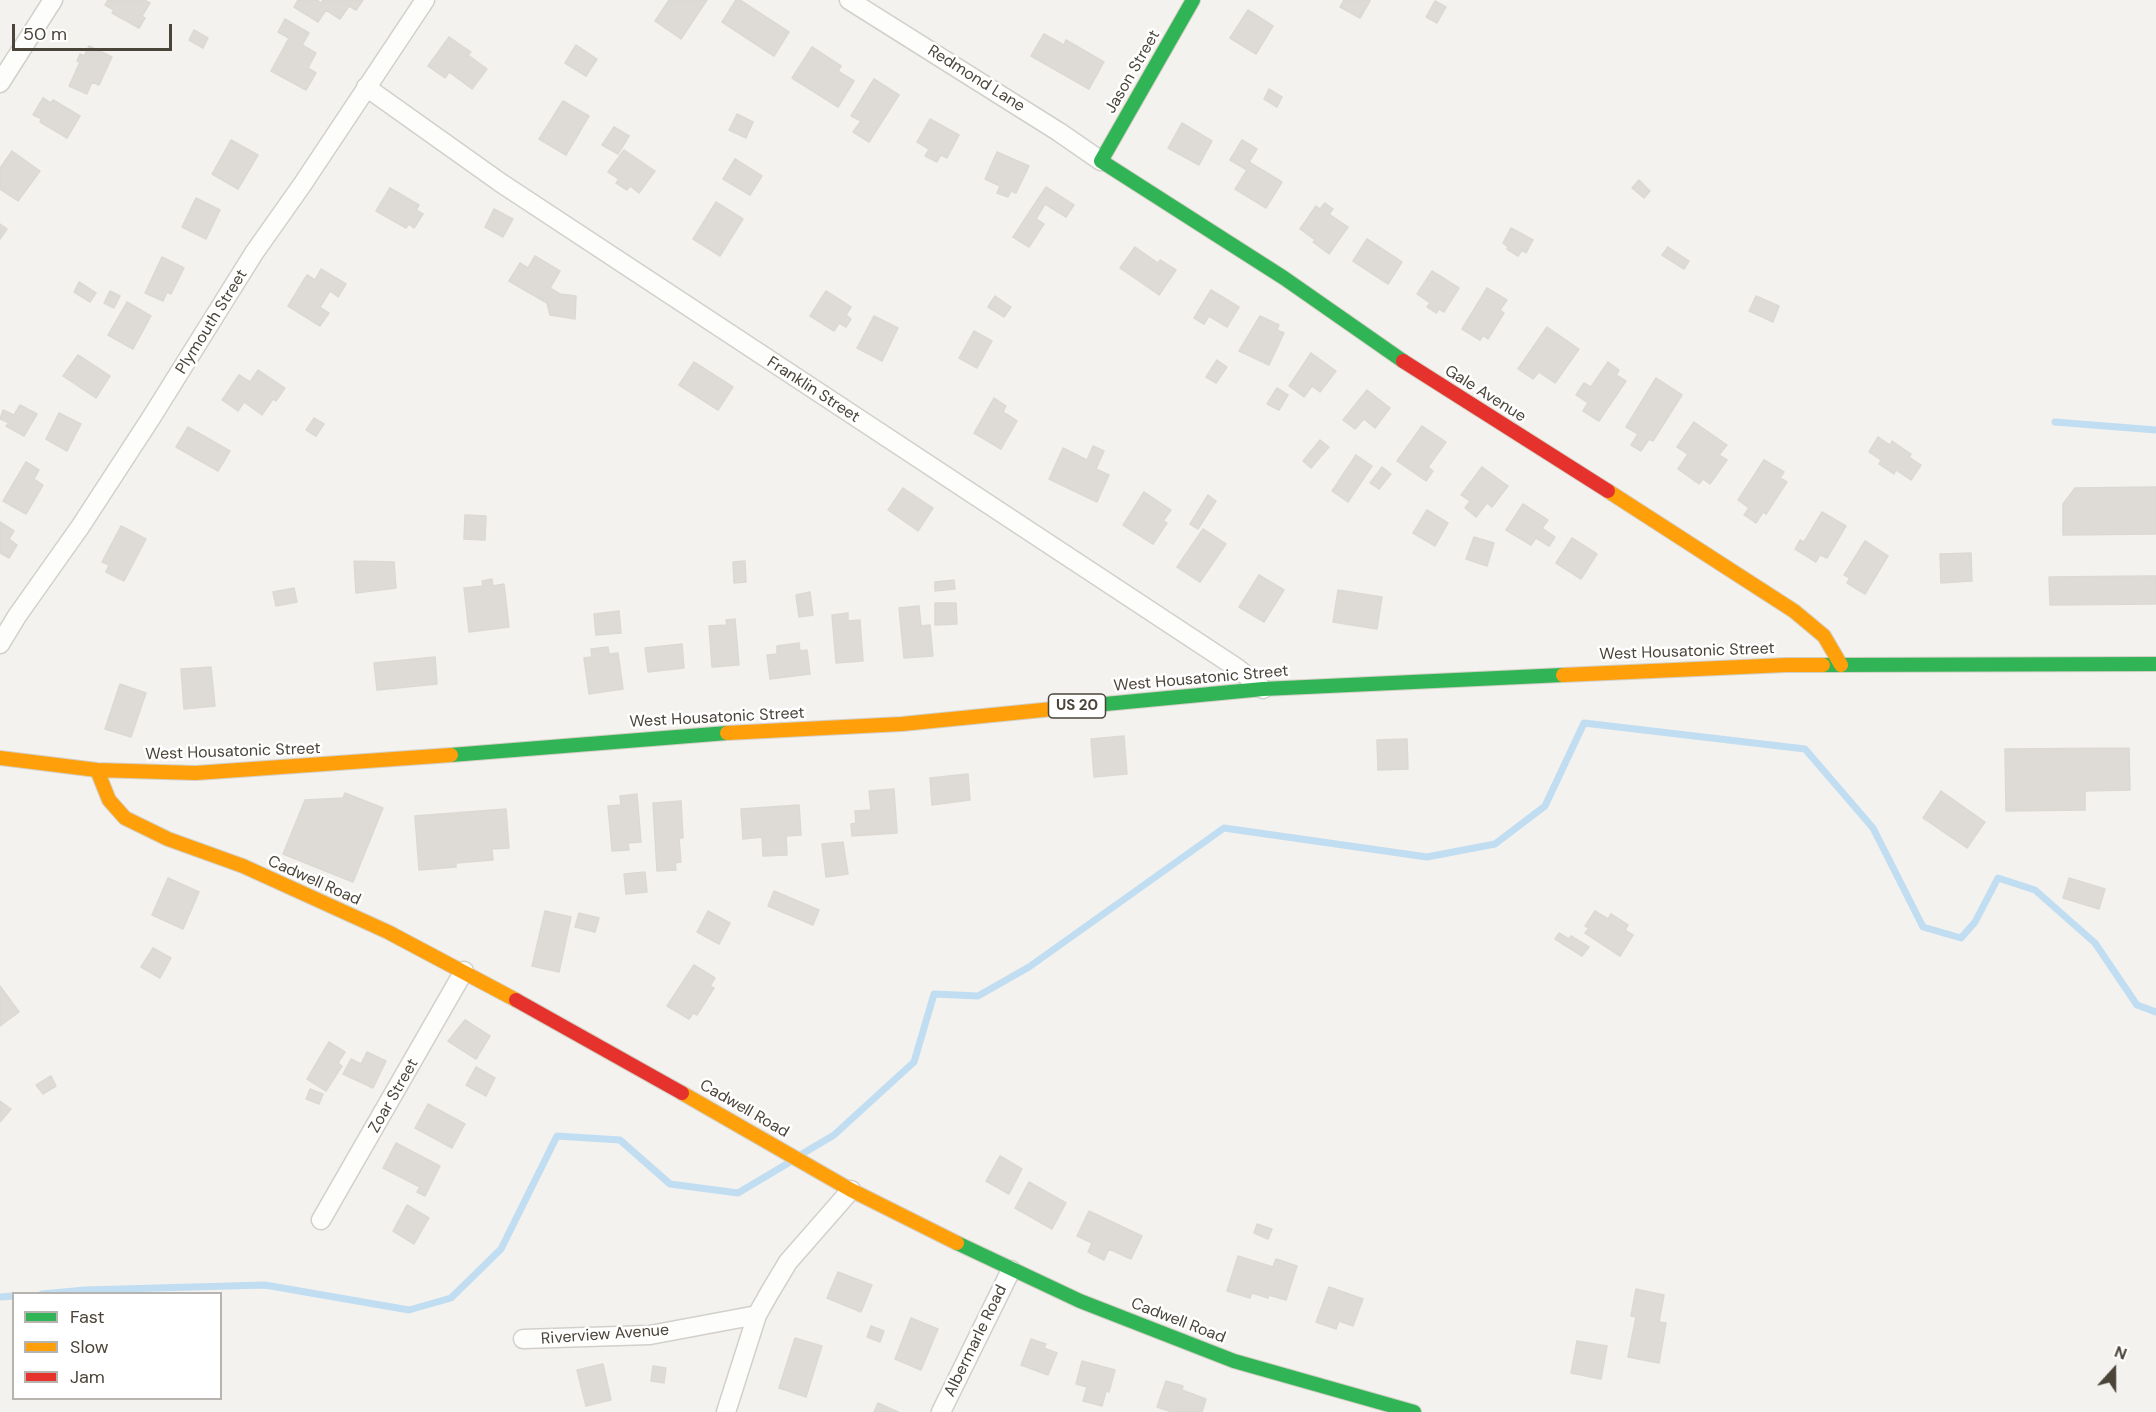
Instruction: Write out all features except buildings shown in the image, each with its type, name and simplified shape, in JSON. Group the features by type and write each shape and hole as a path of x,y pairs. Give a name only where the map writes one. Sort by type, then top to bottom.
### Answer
{"main road":[{"name":"Jason Street","path":"1101,160 1193,0"},
{"name":"Gale Avenue","path":"1101,160 1136,185 1284,278 1422,374 1702,550 1794,611 1824,636 1841,665"},
{"name":"West Housatonic Street","path":"0,758 97,770 196,773 311,766 689,735 902,724 1263,689 1786,665 2156,664"},
{"name":"Cadwell Road","path":"97,770 109,800 125,818 168,840 243,866 388,932 464,970 851,1190 1011,1270 1080,1301 1234,1361 1414,1412"}],"street":[{"path":"0,83 53,0"},
{"name":"Plymouth Street","path":"0,644 145,427 254,253 308,177 425,0"},
{"name":"Redmond Lane","path":"849,0 1101,160"},
{"name":"Franklin Street","path":"366,87 511,189 1237,668 1263,689"},
{"name":"Zoar Street","path":"321,1220 464,970"},
{"path":"726,1412 757,1315 788,1262 851,1190"},
{"name":"Albermarle Road","path":"940,1412 1011,1270"},
{"name":"Riverview Avenue","path":"523,1339 650,1335 757,1315"}],"waterway":[{"path":"2055,422 2156,430"},
{"path":"802,1154 834,1135 914,1062 934,994 978,996 1029,967 1224,828 1427,857 1495,844 1545,806 1584,723 1805,749 1873,828 1923,927 1961,938 1975,922 1998,878 2035,890 2095,943 2137,1005 2156,1012"},
{"path":"64,1292 265,1285 409,1310 451,1298 501,1249 557,1136 620,1140 670,1184 738,1193 790,1162"},
{"path":"0,1297 12,1296"}],"traffic: fast":[{"path":"1193,0 1101,161 1284,278 1403,361"},
{"path":"1823,665 2156,664"},
{"path":"1063,708 1263,689 1563,675"},
{"path":"451,755 727,733"},
{"path":"957,1243 1080,1301 1234,1361 1414,1412"}],"traffic: slow":[{"path":"1608,491 1794,611 1824,636 1841,665"},
{"path":"1563,675 1823,665"},
{"path":"727,733 902,724 1063,708"},
{"path":"0,758 97,770 196,773 451,755"},
{"path":"97,770 109,800 125,818 168,839 243,866 388,932 516,1000"},
{"path":"682,1093 851,1190 957,1243"}],"traffic: jam":[{"path":"1403,361 1608,491"},
{"path":"516,1000 682,1093"}]}
